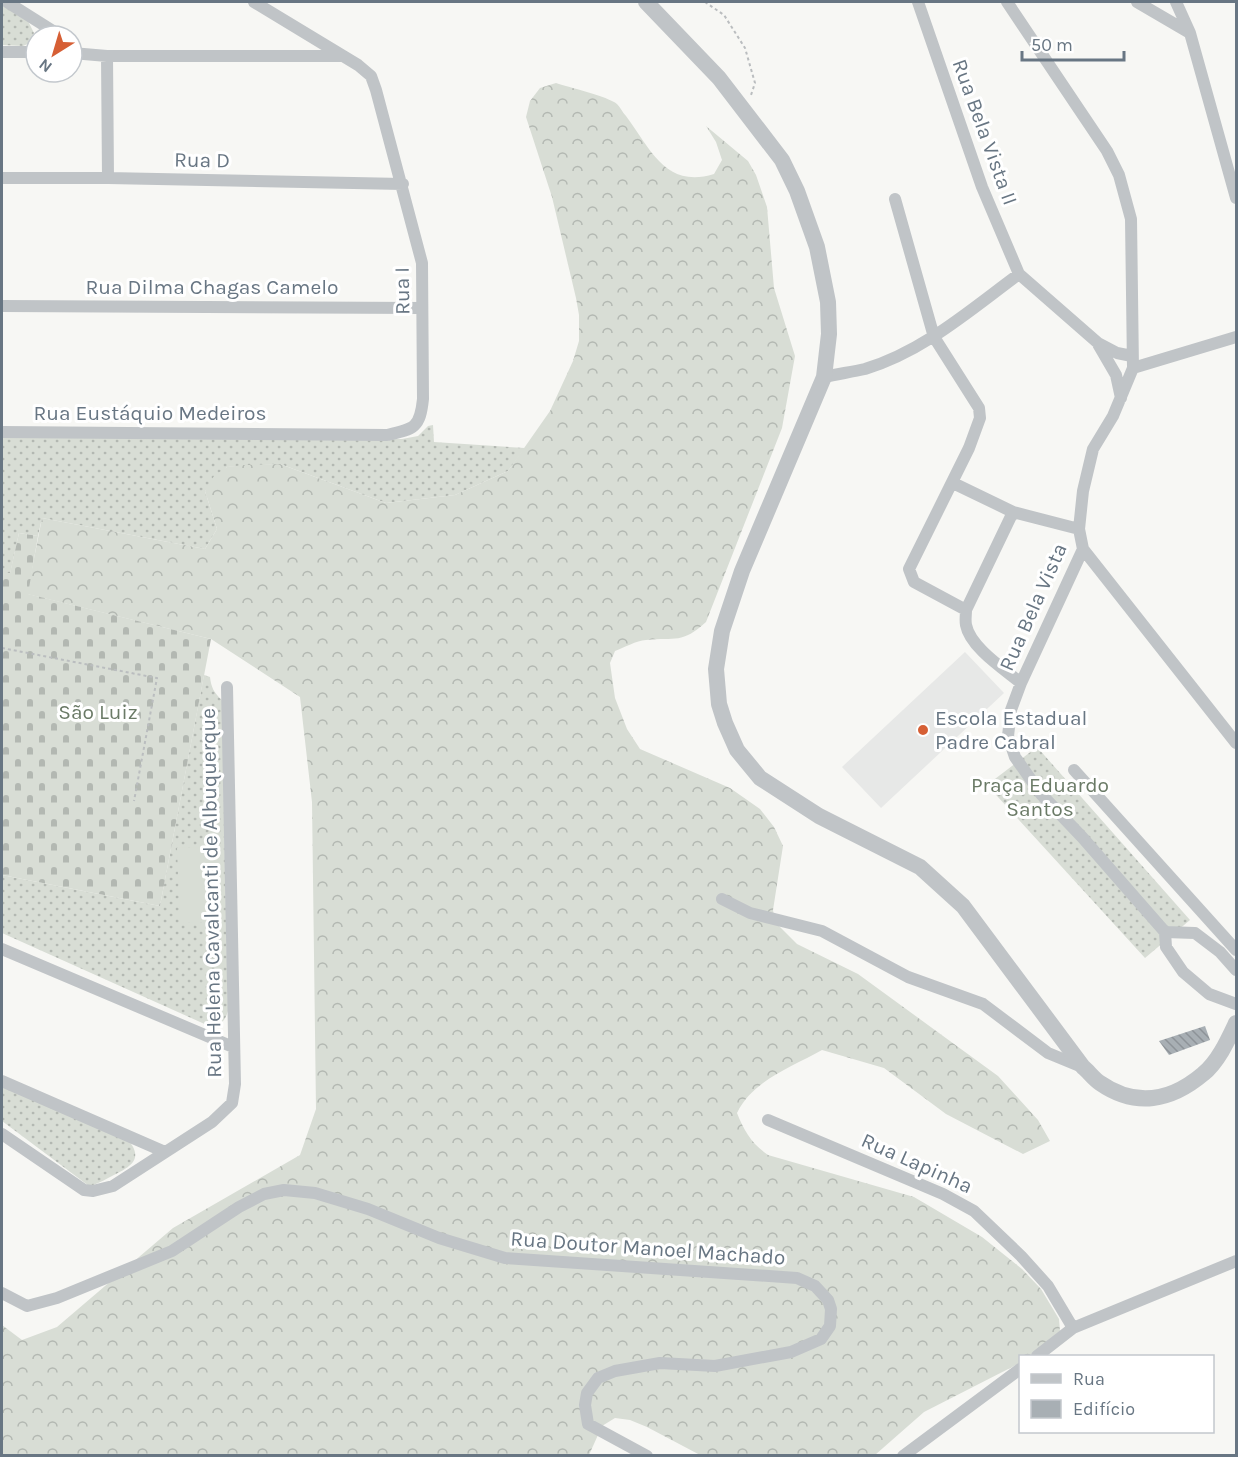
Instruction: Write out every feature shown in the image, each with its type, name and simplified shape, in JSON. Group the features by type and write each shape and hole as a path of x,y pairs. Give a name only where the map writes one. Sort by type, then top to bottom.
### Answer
{"street":[{"path":"7,2 42,24"},
{"name":"Rua I","path":"254,2 371,76 403,184 422,263 423,399 421,417 416,425 408,431 387,435 298,434"},
{"path":"646,2 719,78 782,160 797,191 817,247 828,302 829,334 824,377 742,571 722,631 716,669 719,704 737,750 760,778 819,816 920,867 963,906 1083,1067 1100,1083 1126,1096 1154,1100 1176,1093 1204,1073 1224,1047 1236,1023"},
{"name":"Rua Bela Vista II","path":"918,2 982,187 1018,274"},
{"name":"Rua Bela Vista","path":"1007,2 1107,152 1119,175 1131,219 1132,362 1113,416 1093,449 1083,492 1079,529 1083,549 1021,683 1011,710 1008,736 1015,757 1041,794 1165,932"},
{"path":"1137,2 1190,33"},
{"path":"1176,2 1190,33 1236,198"},
{"path":"84,50 88,53"},
{"path":"2,52 24,52"},
{"path":"84,53 107,56 342,56"},
{"path":"107,56 108,178"},
{"name":"Rua D","path":"2,178 403,184"},
{"path":"896,199 934,337 979,408 980,418 953,483 909,569 914,582 966,610"},
{"path":"824,377 864,369 934,337 1018,274 1098,343 1132,362 1236,337"},
{"name":"Rua Dilma Chagas Camelo","path":"2,306 422,308"},
{"path":"1098,343 1116,375 1121,398"},
{"name":"Rua Eustáquio Medeiros","path":"2,432 298,434"},
{"path":"953,483 1013,512 1079,529"},
{"path":"1013,512 966,610 966,624 970,635 981,649 1021,683"},
{"path":"1083,549 1236,743"},
{"name":"Rua Helena Cavalcanti de Albuquerque","path":"3,1139 84,1190 93,1191 112,1186 212,1122 232,1103 235,1084 227,687"},
{"path":"1074,770 1236,950"},
{"path":"722,899 750,913 822,931 908,977 983,1004 1048,1053 1083,1067"},
{"path":"1236,970 1220,952 1195,933 1165,932 1166,947 1183,972 1209,994 1236,1004"},
{"path":"2,948 233,1047"},
{"path":"2,1081 165,1152"},
{"name":"Rua Lapinha","path":"768,1120 944,1194 975,1211 1041,1279 1073,1328"},
{"name":"Rua Doutor Manoel Machado","path":"2,1293 27,1306 57,1298 172,1251 238,1207 264,1194 284,1190 315,1193 368,1209 439,1238 505,1258 797,1278 815,1286 828,1300 831,1309 830,1326 821,1339 791,1352 715,1366 660,1363 615,1371 598,1378 587,1393 585,1405 588,1424 647,1455"},
{"path":"1038,1355 1073,1328 1236,1261"},
{"path":"903,1455 1019,1370"}],"path":[{"path":"705,2 724,15 745,48 755,83 745,112"},
{"path":"2,648 157,678 134,801"}],"shaded area":[{"name":"Escola Estadual Padre Cabral","path":"965,652 1004,693 881,808 842,767"}],"green space":[{"path":"2,5 30,24 24,24 24,46 2,45"},
{"path":"556,83 616,103 661,163 671,171 683,176 697,177 714,174 722,160 716,142 706,126 748,161 756,175 767,207 774,288 795,356 782,428 706,622 684,637 642,641 615,651 610,663 615,698 627,729 640,749 730,788 760,809 774,827 783,846 773,910 775,922 797,944 858,974 998,1076 1038,1120 1050,1141 1023,1154 946,1114 884,1068 822,1050 763,1083 744,1102 737,1113 749,1137 768,1155 914,1197 982,1237 1022,1269 1041,1289 1059,1319 1060,1331 1030,1355 1019,1355 1019,1364 924,1412 875,1455 700,1455 647,1427 630,1420 615,1418 602,1426 589,1455 2,1456 2,1325 22,1340 57,1327 173,1228 300,1155 316,1109 312,802 300,697 211,639 27,594 42,518 205,549 217,529 205,491 214,476 227,467 280,464 386,503 455,495 508,471 550,411 573,361 579,341 579,315 576,298 552,197 526,117 530,101 540,88"},
{"path":"433,425 434,442 525,448 508,471 455,495 386,503 280,464 227,467 205,491 217,529 205,549 42,518 38,536 19,533 10,574 2,573 2,436 402,439 418,436 428,426"},
{"name":"São Luiz","path":"19,533 38,536 28,594 211,639 160,906 2,875 2,573 10,573"},
{"path":"204,675 210,677 213,690 222,700 228,1011 222,1023 213,1026 2,933 2,875 160,906"},
{"name":"Praça Eduardo Santos","path":"1037,747 1190,920 1145,958 987,785"},
{"path":"220,846 222,922 180,923 177,848"},
{"path":"2,1086 129,1141 135,1159 123,1170 89,1186 2,1121"}],"building":[{"path":"1205,1026 1210,1040 1169,1055 1159,1041"}],"place":[{"name":"Escola Estadual Padre Cabral","path":"923,730"}]}
